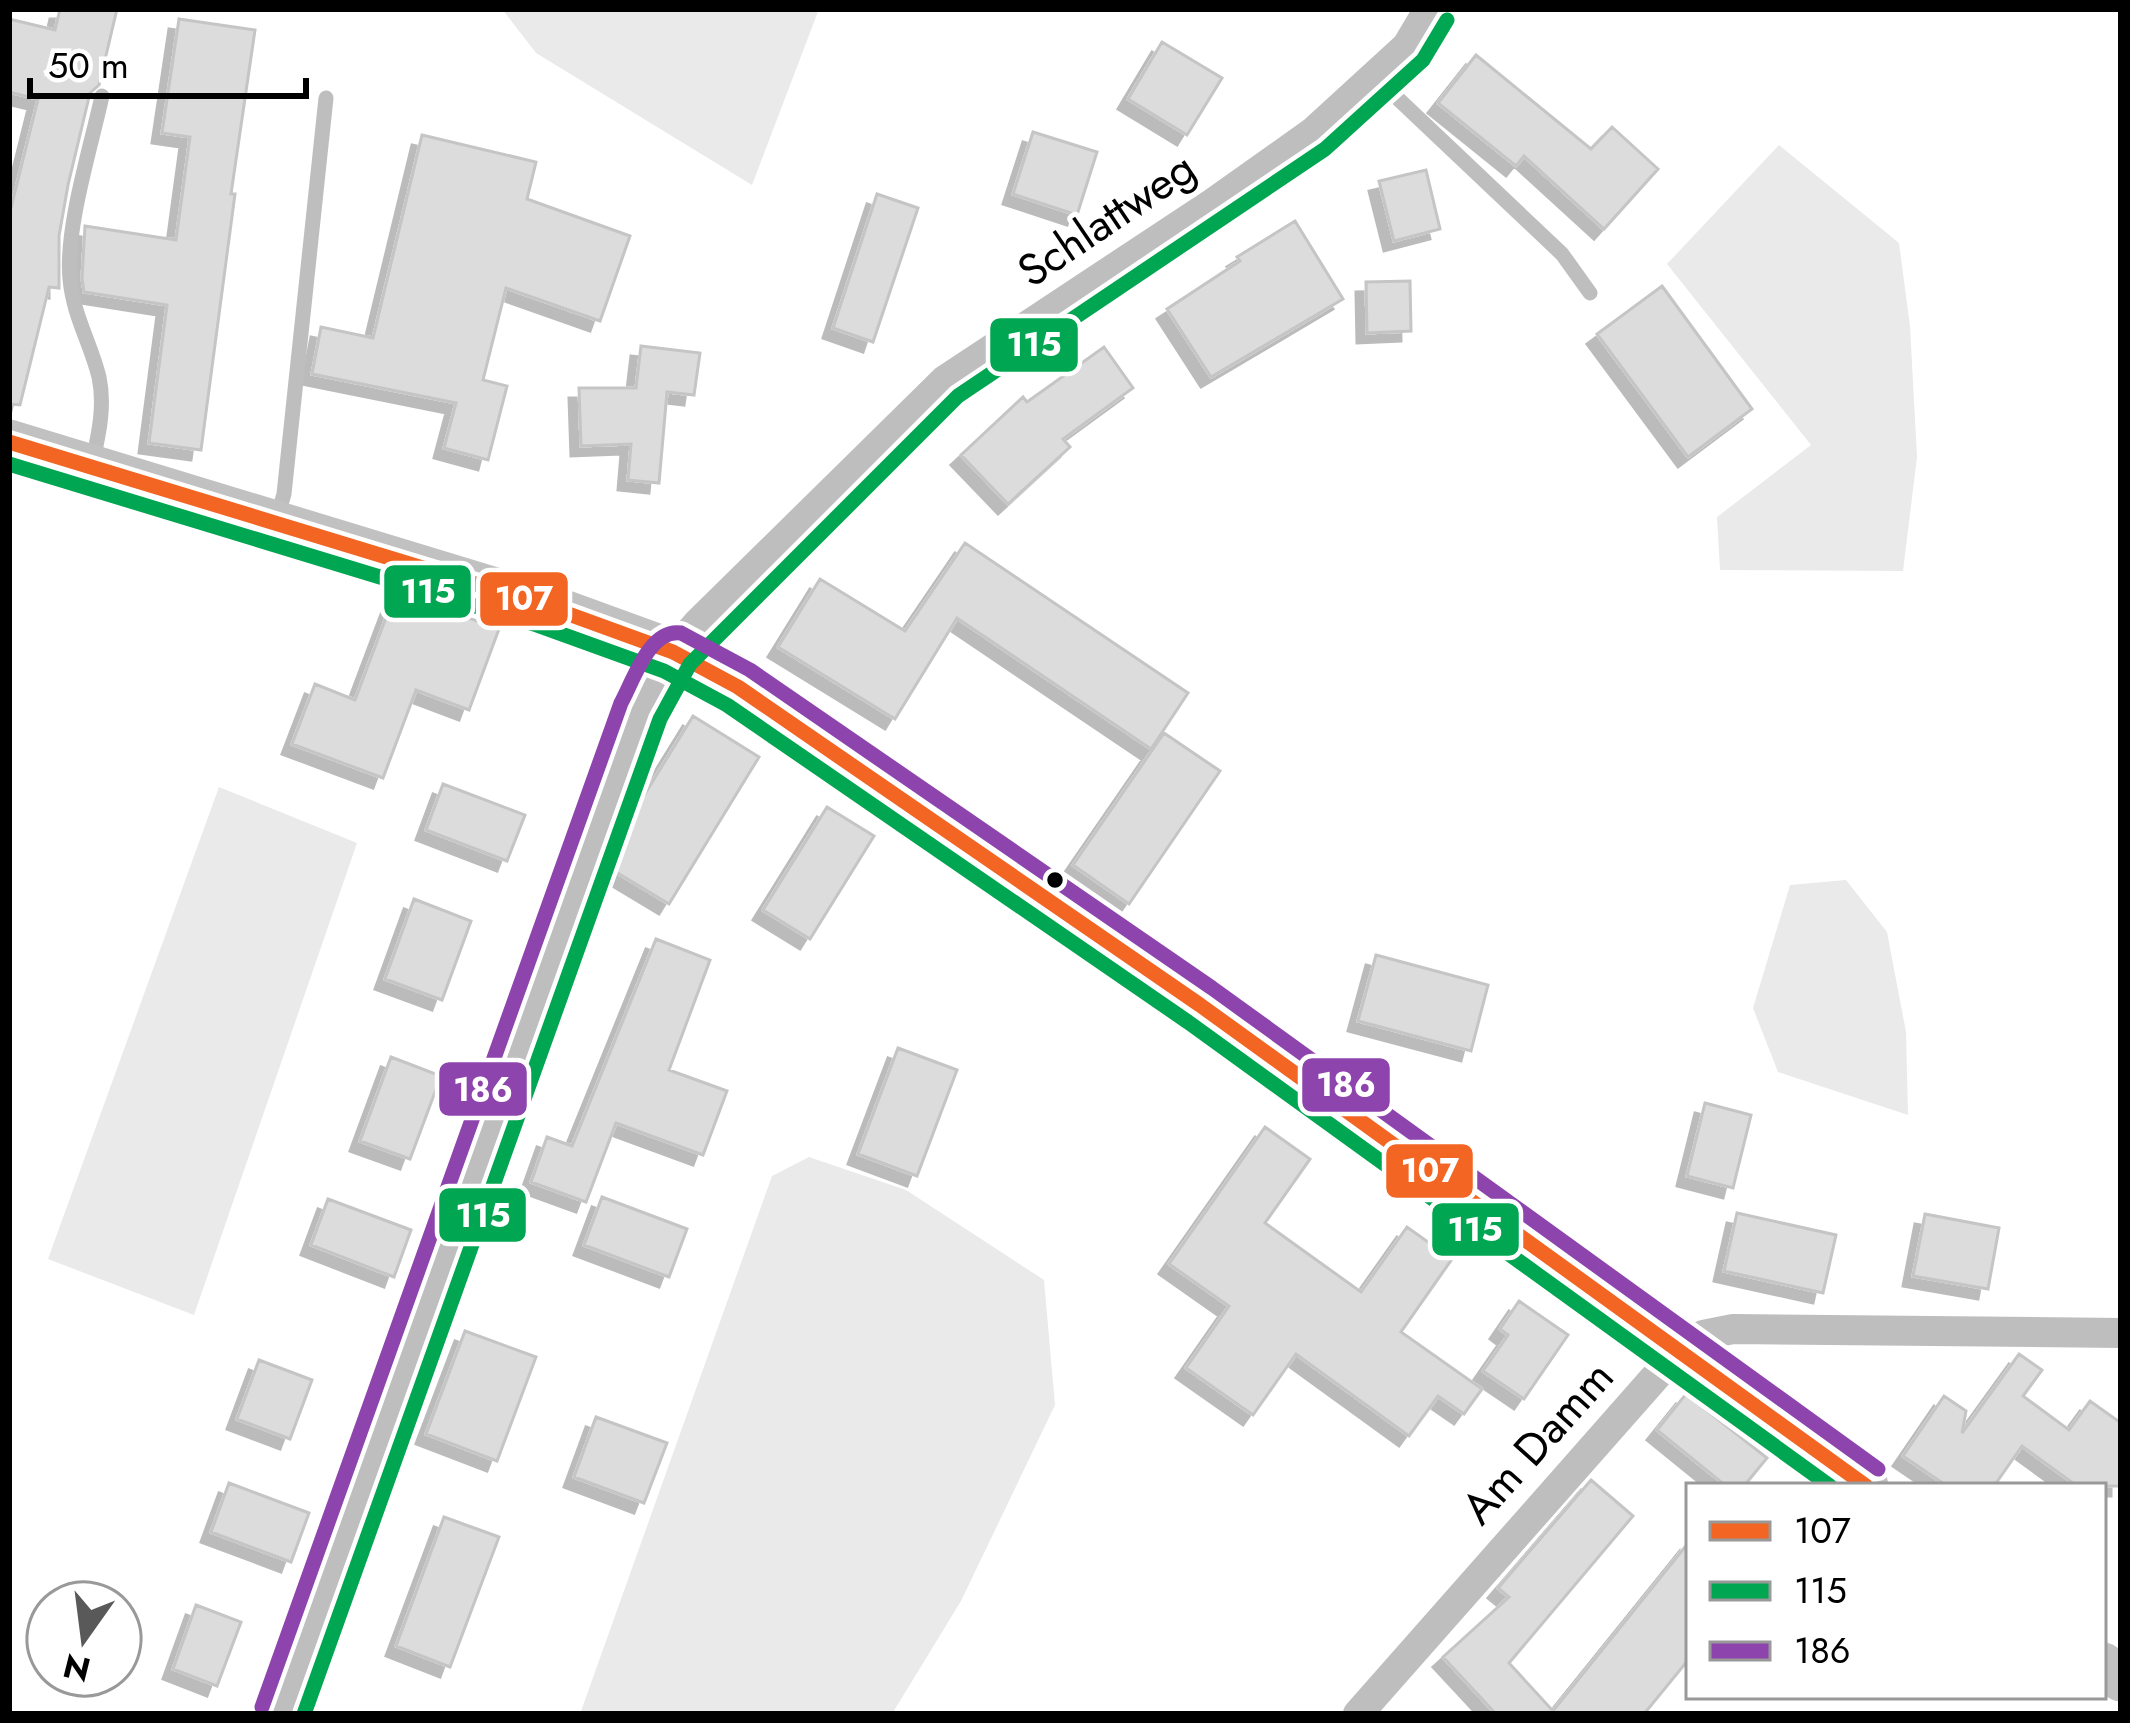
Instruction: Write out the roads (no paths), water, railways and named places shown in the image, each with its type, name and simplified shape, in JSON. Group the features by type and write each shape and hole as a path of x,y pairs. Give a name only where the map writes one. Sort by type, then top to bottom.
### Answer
{"main road":[{"path":"9,442 541,604 674,652 738,687 1200,1005 1862,1483"}],"street":[{"name":"Schlattweg","path":"283,1714 641,710 674,652 945,380 1313,132 1407,46 1430,9"},
{"name":"Am Damm","path":"1358,1714 1681,1349 1703,1335 1732,1329 2121,1333"}],"lane":[{"path":"1374,76 1562,254 1590,293"},
{"path":"90,469 99,435 98,376 75,311 69,275 102,96"},
{"path":"276,521 284,494 326,98"}]}
